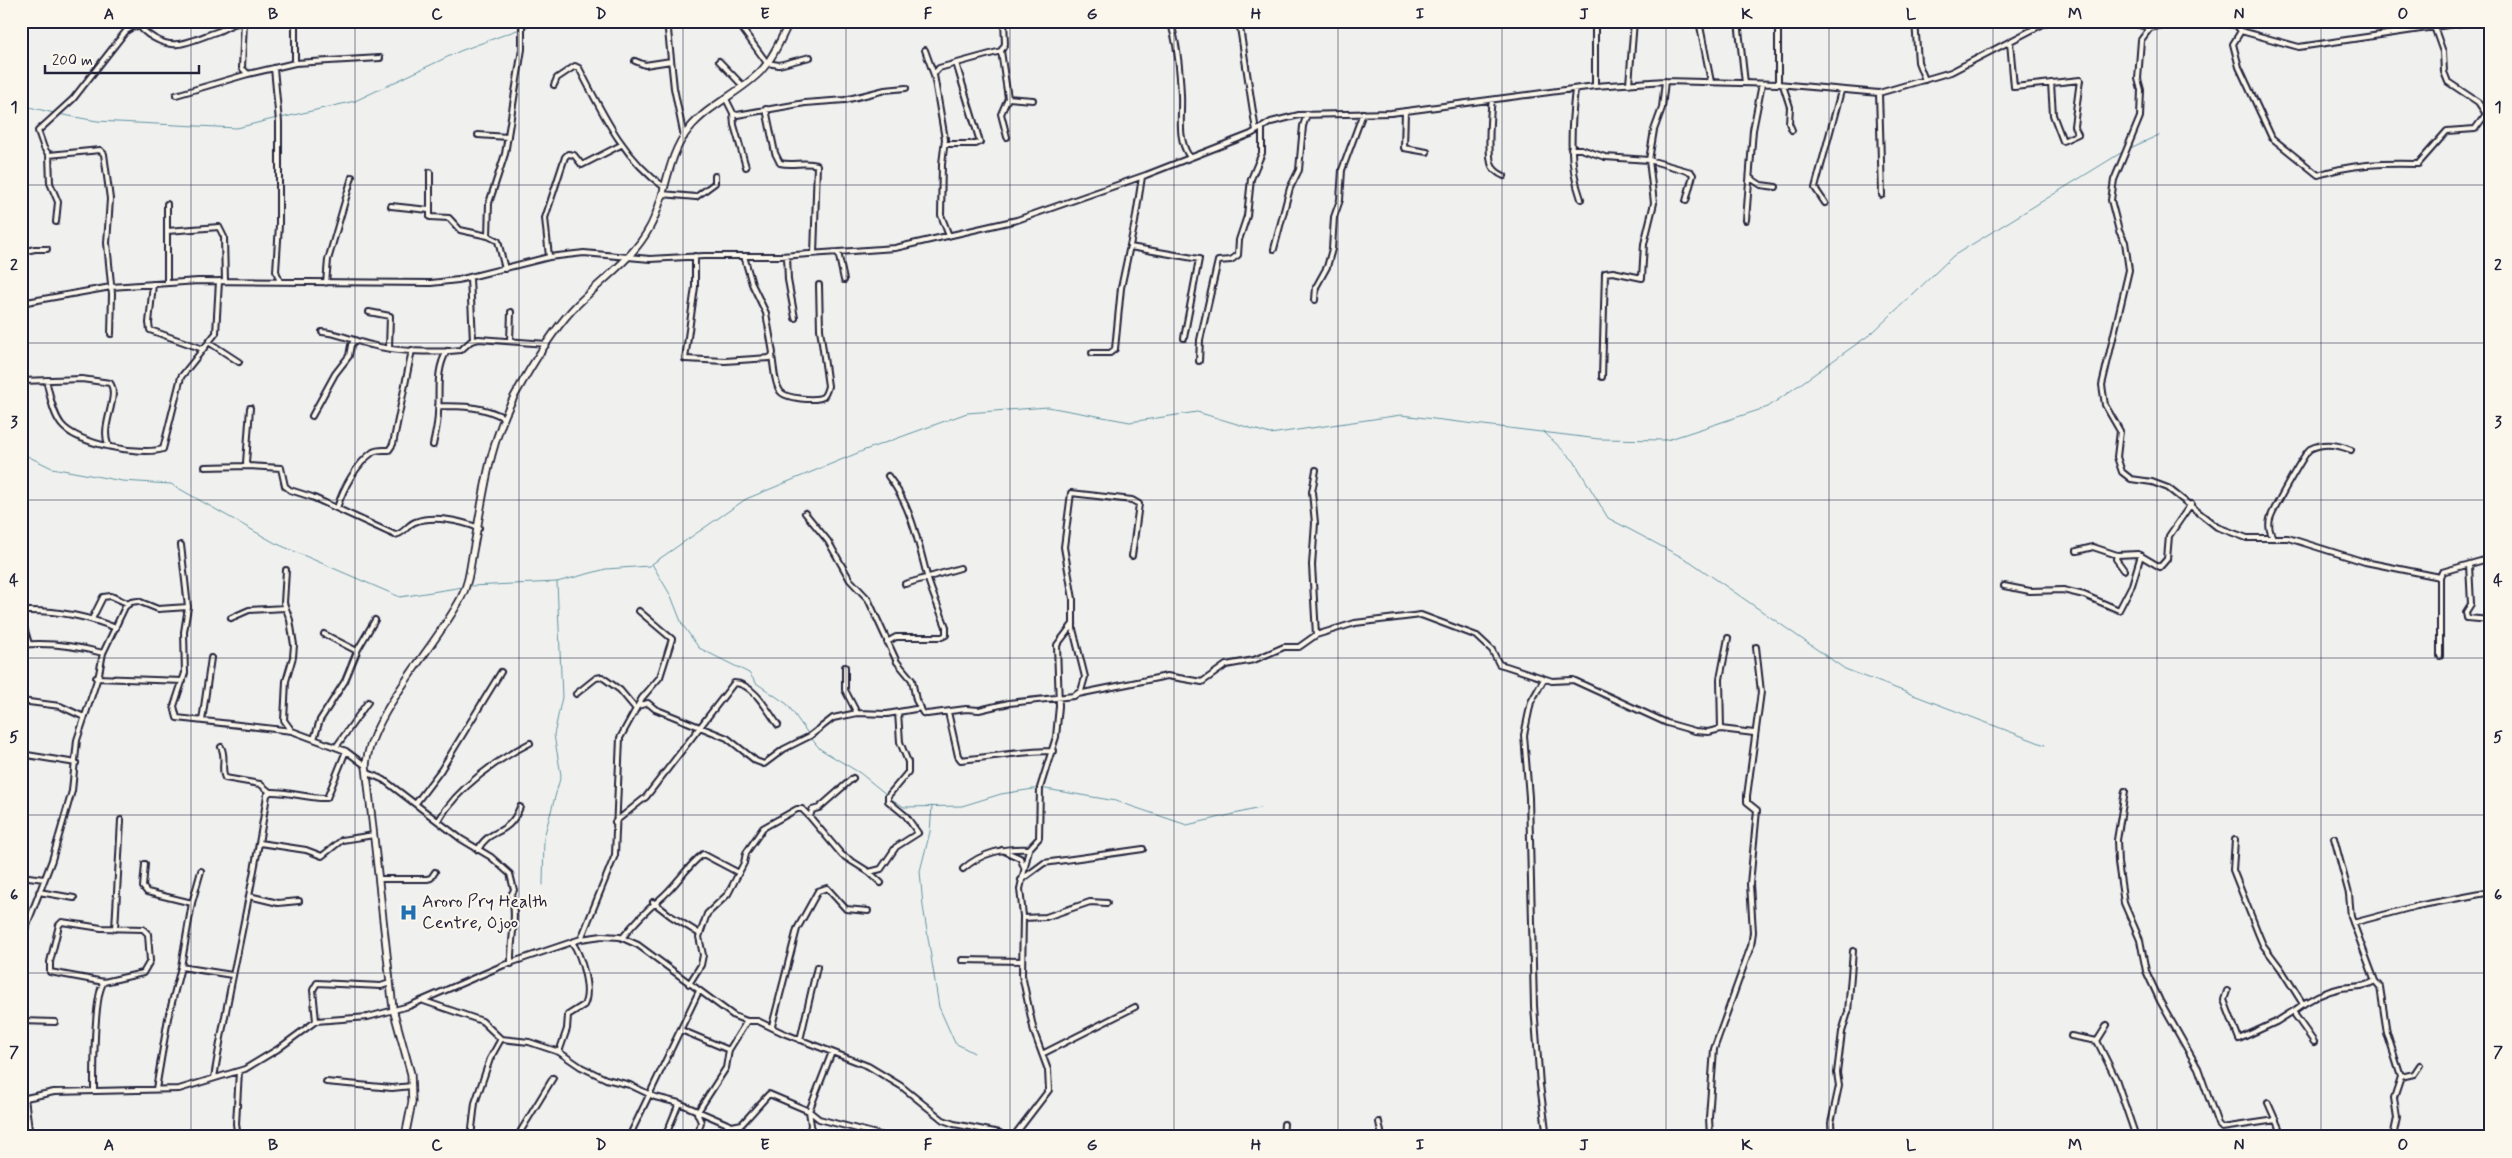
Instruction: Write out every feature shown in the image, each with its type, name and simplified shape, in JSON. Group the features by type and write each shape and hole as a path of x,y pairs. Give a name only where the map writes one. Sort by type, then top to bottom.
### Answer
{"main road":[{"path":"405,1137 411,1113 412,1086 408,1058 393,1009 366,766 368,750 376,732 461,598 466,586 479,528 490,455 504,418 515,396 557,328 573,309 627,258 651,227 673,158 684,137 701,117 743,86 767,63 790,21"}],"street":[{"path":"136,21 139,27 153,37 176,44 219,31 237,22 244,22 242,68 248,74"},
{"path":"294,63 295,21"},
{"path":"488,236 489,203 493,186 503,164 522,49 522,21"},
{"path":"667,21 671,61 684,137"},
{"path":"741,21 744,30 767,63 779,65 810,56"},
{"path":"1004,21 1004,44 1001,51 1008,98 1002,107 1001,114 1007,137"},
{"path":"1170,21 1175,34 1181,92 1181,139 1189,156"},
{"path":"1239,21 1256,131"},
{"path":"1595,21 1595,86"},
{"path":"1629,84 1634,21"},
{"path":"1699,21 1711,82"},
{"path":"1738,21 1745,83"},
{"path":"1778,21 1780,85 1790,106 1789,123 1792,130"},
{"path":"1915,21 1918,62 1925,80"},
{"path":"21,303 111,287 167,283 225,281 431,283 470,278 549,257 597,252 627,258 650,259 695,256 786,256 895,248 1017,220 1142,176 1256,131 1279,119 1307,114 1363,114 1405,111 1595,86 1664,81 1745,83 1879,93 1951,72 2048,21"},
{"path":"2124,21 2150,28 2179,21"},
{"path":"2200,21 2235,23 2241,31 2299,46 2474,21"},
{"path":"2241,31 2234,44 2239,67 2272,138 2318,175 2344,167 2368,164 2418,164 2447,131 2474,129 2486,114 2478,102 2448,82 2444,72 2444,52 2432,21"},
{"path":"56,222 58,202 50,183 50,155 44,148 39,129 73,99 126,31 134,26 139,27"},
{"path":"2150,28 2141,40 2138,79 2141,90 2140,117 2114,180 2112,207 2118,231 2125,242 2128,270 2102,385 2102,398 2120,431 2118,457 2122,472 2131,479 2152,482 2168,488 2191,504 2217,527 2247,538 2288,538 2365,562 2440,577"},
{"path":"2010,42 2014,87 2051,83 2080,80 2074,126 2078,134 2063,141 2053,115 2051,83"},
{"path":"925,50 934,75 945,144 942,164 941,216 949,236"},
{"path":"934,75 939,68 1001,51"},
{"path":"176,95 294,63 380,58"},
{"path":"634,61 645,65 671,61"},
{"path":"719,61 743,86"},
{"path":"945,144 976,144 980,142 956,63"},
{"path":"554,86 557,78 574,66 579,68 621,145 641,169 664,187"},
{"path":"274,68 279,122 279,225 276,271 280,282"},
{"path":"1602,377 1605,274 1613,272 1642,278 1644,244 1654,203 1649,160 1654,130 1662,108 1664,81"},
{"path":"1746,220 1753,130 1762,84"},
{"path":"733,113 737,115 766,109 845,100 885,90 906,88"},
{"path":"1575,89 1570,134 1576,185 1581,199"},
{"path":"1825,203 1815,188 1841,91"},
{"path":"1879,93 1882,195"},
{"path":"1008,98 1033,100"},
{"path":"726,99 733,113 734,126 746,167"},
{"path":"1492,100 1490,116 1490,165 1498,174 1504,176"},
{"path":"766,109 775,152 780,163 789,165 810,162 817,165 814,254"},
{"path":"1405,111 1404,148 1427,152"},
{"path":"1274,248 1290,188 1299,170 1303,126 1307,114"},
{"path":"1316,300 1316,287 1327,267 1332,249 1334,217 1340,200 1342,170 1363,114"},
{"path":"1200,361 1200,340 1218,261 1231,260 1238,255 1238,240 1247,216 1251,179 1262,152 1262,128"},
{"path":"478,135 508,137"},
{"path":"549,257 546,218 565,157 568,154 574,155 582,165 621,145"},
{"path":"1571,149 1581,149 1605,157 1649,160 1691,172 1693,175 1686,201"},
{"path":"50,155 103,151 110,198 107,243 111,287 111,334"},
{"path":"430,172 430,217 449,218 460,230 498,240 505,269"},
{"path":"662,194 693,197 700,195 715,183 715,176"},
{"path":"1092,353 1110,353 1115,349 1121,288 1142,176"},
{"path":"326,283 328,260 352,177"},
{"path":"1750,178 1761,185 1776,187"},
{"path":"167,204 167,283"},
{"path":"391,206 429,210"},
{"path":"167,231 218,227 224,237 225,281"},
{"path":"1130,247 1199,259 1184,338"},
{"path":"21,252 35,248 46,249"},
{"path":"838,252 844,280"},
{"path":"695,256 693,303 685,359 725,361 772,356"},
{"path":"744,256 752,284 766,313 772,356 780,391 786,396 816,398 823,397 826,393 828,386 820,329 819,285"},
{"path":"786,256 796,318"},
{"path":"470,278 473,340"},
{"path":"46,380 53,407 63,427 84,441 103,446 108,444 136,450 164,449 178,384 203,349 210,343 218,327 220,281"},
{"path":"152,284 150,330 203,349"},
{"path":"368,312 390,316 389,348"},
{"path":"510,341 511,312"},
{"path":"322,332 332,332 389,348 412,350 447,351 464,349 473,340 548,345"},
{"path":"312,416 335,374 349,356 351,345 355,340"},
{"path":"210,343 239,362"},
{"path":"337,508 340,497 359,468 374,452 389,450 393,444 401,412 412,350"},
{"path":"433,445 438,406 437,383 443,358 447,351"},
{"path":"21,381 82,379 107,382 112,385 113,391 105,436 108,444"},
{"path":"438,406 478,408 495,412 504,418"},
{"path":"248,466 246,463 246,440 250,408"},
{"path":"2273,538 2269,531 2270,518 2309,449 2337,444 2351,450"},
{"path":"205,467 248,466 281,468 286,486 290,490 312,497 395,536 401,534 416,521 455,521 479,528"},
{"path":"1316,470 1312,492 1315,524 1312,565 1316,635"},
{"path":"887,642 896,637 934,637 946,635 946,627 928,578 917,534 903,500 888,476"},
{"path":"1078,694 1085,676 1073,624 1073,600 1064,547 1068,534 1070,494 1132,500 1139,504 1132,556"},
{"path":"2077,551 2093,547 2117,555 2141,555 2160,567 2167,558 2169,536 2191,504"},
{"path":"806,513 828,541 850,580 868,599 900,667 912,680 915,697 922,713 979,710 1009,703 1059,698 1167,676 1202,682 1226,665 1254,660 1284,648 1299,647 1316,635 1355,623 1421,615 1477,636 1492,650 1499,664 1556,682 1573,680 1667,723 1683,728 1708,732 1721,729 1754,734"},
{"path":"181,545 188,607 184,632 186,660 183,681 174,706 177,718 292,731 346,751 366,766"},
{"path":"2117,555 2124,570"},
{"path":"2004,586 2030,591 2063,590 2119,610 2132,585 2141,555"},
{"path":"2440,656 2440,577 2442,572 2491,558"},
{"path":"2469,565 2472,604 2466,612 2467,618 2491,620"},
{"path":"905,584 960,568"},
{"path":"286,570 285,608 290,620 294,645 293,657 286,676 283,716 292,731"},
{"path":"92,619 103,597 111,596 129,604 138,601 158,610 188,607"},
{"path":"21,948 25,930 52,860 72,792 76,763 76,744 103,653 129,604"},
{"path":"21,607 29,644"},
{"path":"231,618 249,610 285,608"},
{"path":"22,611 56,611 92,619 116,628"},
{"path":"581,939 614,858 620,738 636,707 660,676 672,639 639,611"},
{"path":"314,739 320,720 345,680 357,651 375,620"},
{"path":"1014,1137 1049,1090 1048,1070 1024,989 1022,961 1023,918 1019,894 1029,849 1039,838 1040,788 1053,750 1059,698 1056,645 1073,624"},
{"path":"324,634 357,651"},
{"path":"1721,729 1720,679 1728,638"},
{"path":"21,645 64,645 103,653"},
{"path":"1710,1137 1709,1118 1714,1049 1750,954 1753,932 1750,884 1757,810 1747,802 1747,796 1761,692 1756,647"},
{"path":"202,721 211,658"},
{"path":"845,667 845,690 857,713"},
{"path":"416,804 441,770 501,672"},
{"path":"576,694 596,678 602,677 620,690 636,707"},
{"path":"96,678 183,681"},
{"path":"1544,679 1530,702 1524,735 1529,797 1534,1006 1540,1085 1547,1137"},
{"path":"615,822 646,797 736,682 760,698 778,724"},
{"path":"21,701 60,706 77,712 84,717"},
{"path":"336,747 368,702"},
{"path":"636,707 648,703 655,709 727,738 756,761 764,764 784,748 810,736 833,718 857,713 887,714 921,708"},
{"path":"869,872 881,869 896,847 918,833 906,816 888,801 888,796 908,772 908,762 900,742 898,712"},
{"path":"948,712 958,756 961,760 993,757 1024,751 1053,750"},
{"path":"439,820 445,810 487,769 530,742"},
{"path":"221,748 225,755 223,770 225,778 260,784 270,792 327,798 346,751"},
{"path":"21,754 76,763"},
{"path":"368,773 384,780 478,850 491,856 512,877 514,890 511,895 514,919 510,940 511,964"},
{"path":"810,817 812,810 819,808 853,778"},
{"path":"2125,791 2117,840 2118,863 2122,893 2140,940 2146,971 2160,1001 2198,1068 2218,1124 2222,1128 2276,1120"},
{"path":"214,1078 220,1032 260,843 267,795 270,792"},
{"path":"478,850 486,838 512,824 520,807"},
{"path":"689,984 701,965 703,955 700,934 707,914 728,894 744,863 746,853 766,825 797,809 802,809 842,854 869,872 881,883"},
{"path":"115,929 116,878 121,820"},
{"path":"260,843 306,850 322,856 342,840 375,835"},
{"path":"2334,838 2349,894 2353,923 2375,981 2382,993 2387,1033 2401,1077 2394,1098 2397,1118 2393,1137"},
{"path":"2235,840 2233,870 2258,933 2263,945 2303,1004"},
{"path":"963,869 980,855 1011,848 1029,849"},
{"path":"1022,880 1044,863 1143,849"},
{"path":"1002,850 1020,858 1024,867"},
{"path":"622,937 650,908 653,902 659,900 684,870 703,854 739,873"},
{"path":"145,864 143,887 147,892 192,903"},
{"path":"156,1089 168,1018 181,967 192,903 201,871"},
{"path":"380,879 428,879 432,878 435,872"},
{"path":"21,876 44,879"},
{"path":"772,1026 797,928 818,891 826,888 846,909 868,911"},
{"path":"39,892 74,898"},
{"path":"2353,923 2417,906 2491,892"},
{"path":"249,896 278,903 299,901"},
{"path":"653,902 700,934"},
{"path":"1023,918 1046,917 1090,902 1107,903"},
{"path":"62,922 115,929 142,929 147,932 150,961 143,973 104,982 50,972 50,962 59,926 62,922"},
{"path":"30,1137 23,1098 46,1093 94,1090 179,1089 239,1071 278,1049 316,1021 368,1017 424,1001 495,968 581,939 610,936 622,937 638,945 734,1016 747,1021 758,1020 800,1040 868,1066 893,1081 943,1120 1000,1133 1006,1137"},
{"path":"558,1052 566,1029 568,1015 584,1005 588,995 585,973 578,951 572,942"},
{"path":"1832,1137 1831,1122 1839,1086 1836,1073 1842,1032 1848,1012 1853,951"},
{"path":"962,960 1022,961"},
{"path":"181,967 232,975"},
{"path":"800,1040 816,967"},
{"path":"2227,992 2224,1000 2239,1038 2276,1022 2313,996 2342,988 2360,987 2375,981"},
{"path":"94,1090 95,1038 100,994 104,982"},
{"path":"316,1021 313,990 317,983 381,986 388,985 390,982"},
{"path":"628,1137 699,991"},
{"path":"424,1001 482,1021 501,1039 529,1042 558,1052 596,1074 630,1085 659,1099 679,1103 697,1112 738,1127 753,1137"},
{"path":"1042,1054 1135,1007"},
{"path":"2295,1010 2295,1015 2314,1042"},
{"path":"21,1021 55,1022"},
{"path":"697,1112 726,1068 729,1050 747,1021"},
{"path":"2096,1041 2107,1025"},
{"path":"680,1030 729,1050"},
{"path":"2071,1036 2096,1041"},
{"path":"471,1137 475,1103 490,1059 501,1039"},
{"path":"2096,1041 2116,1079 2136,1137"},
{"path":"808,1137 811,1125 809,1111 832,1052"},
{"path":"2401,1077 2414,1074 2420,1065"},
{"path":"238,1137 236,1124 239,1071"},
{"path":"516,1137 553,1078"},
{"path":"326,1082 392,1088 412,1086"},
{"path":"738,1127 769,1094 809,1111 819,1119 888,1137"},
{"path":"666,1137 679,1103"},
{"path":"2268,1103 2283,1137"},
{"path":"697,1112 701,1122 697,1137"},
{"path":"1379,1122 1382,1137"},
{"path":"1283,1137 1284,1124"}],"waterway":[{"path":"524,28 542,21"},
{"path":"281,118 355,101 460,51 520,29"},
{"path":"21,105 54,113"},
{"path":"58,114 97,121 237,128 277,118"},
{"path":"2128,149 2159,135"},
{"path":"470,586 557,582 606,569 649,566 746,499 865,450 967,413 1048,407 1130,422 1197,412 1270,434 1401,415 1599,439 1667,440 1768,407 1872,333 1953,256 2124,151"},
{"path":"1543,431 1574,461 1608,518 1691,562 1845,669 2045,745"},
{"path":"21,453 52,468 122,481 171,484 275,543 400,597 463,587"},
{"path":"652,564 671,596 682,624 699,648 749,673 756,683 787,704 809,735"},
{"path":"543,885 544,837 561,775 554,735 562,697 557,582"},
{"path":"811,738 820,749 860,773 887,795"},
{"path":"890,798 904,807 962,806 1001,794 1040,788 1116,801 1187,825 1260,808"},
{"path":"932,806 930,832 920,871 923,906 939,1007 955,1043 974,1053"}],"place":[{"name":"Aroro Pry Health Centre, Ojoo","path":"408,912"}]}
